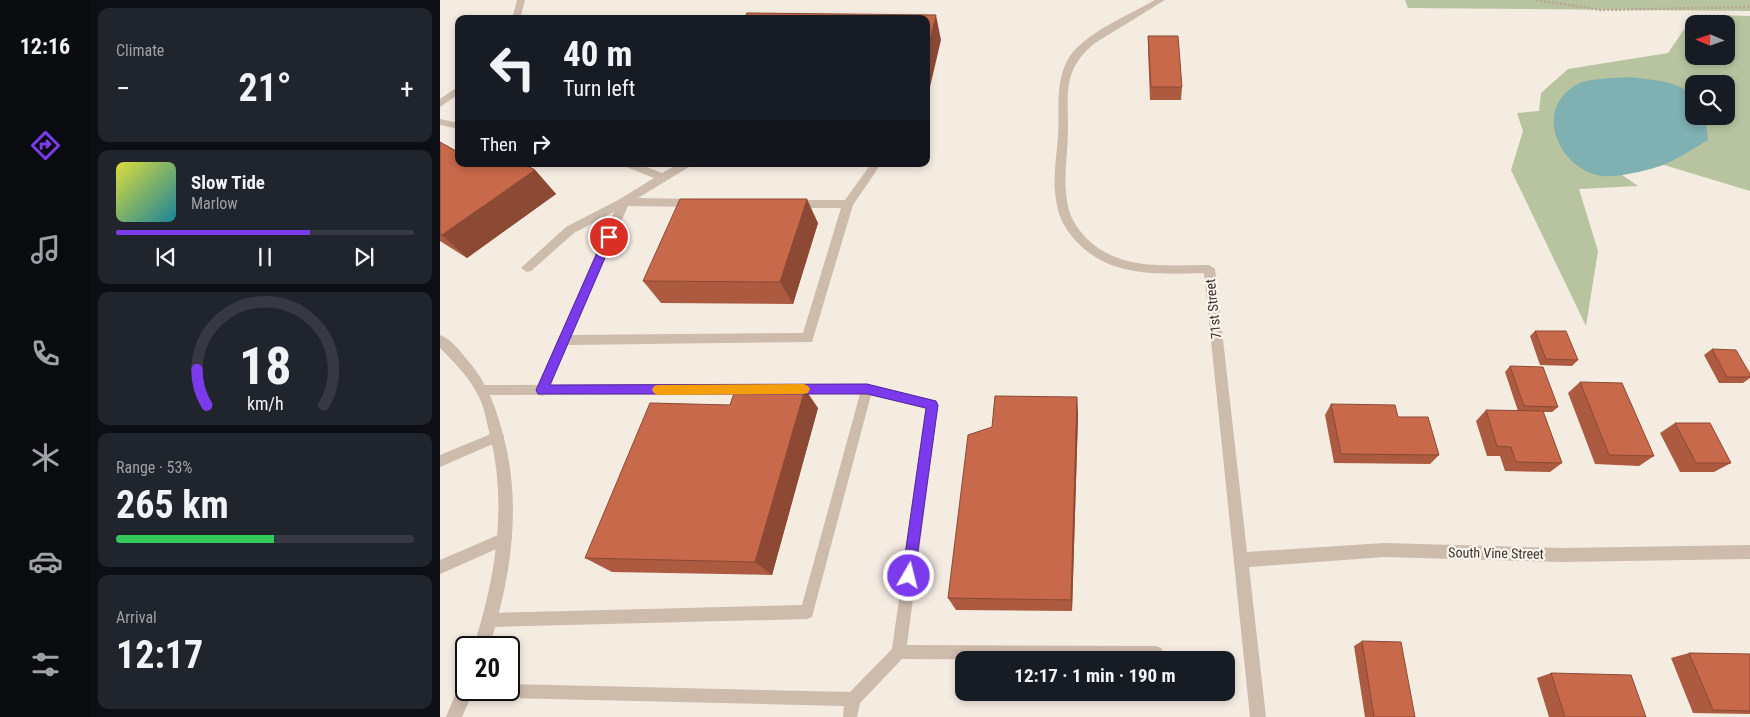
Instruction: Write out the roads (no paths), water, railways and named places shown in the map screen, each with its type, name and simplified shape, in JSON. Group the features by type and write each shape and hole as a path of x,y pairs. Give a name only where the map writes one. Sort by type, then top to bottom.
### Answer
{"street":[{"path":"517,15 521,0"},
{"name":"71st Street","path":"1161,0 1088,45 1075,55 1066,72 1061,186 1064,212 1076,234 1092,249 1115,263 1143,267 1209,269 1258,717"},
{"path":"440,104 455,92"},
{"path":"440,122 455,125"},
{"path":"646,167 663,178"},
{"path":"527,268 570,230 624,202 680,167"},
{"path":"564,340 808,338 848,204 874,167"},
{"path":"624,202 702,203"},
{"path":"542,390 624,202"},
{"path":"780,204 848,204"},
{"path":"440,340 452,351 483,390 498,436 504,463 506,494 505,538 491,620 485,636"},
{"name":"South Vine Street","path":"1242,560 1384,550 1562,555 1750,552"},
{"path":"454,717 461,701"}],"lane":[{"path":"483,390 759,389"},
{"path":"778,389 867,389 932,405 899,652 853,698 850,717"},
{"path":"491,620 806,612 867,389"},
{"path":"440,461 498,436"},
{"path":"440,567 505,538"},
{"path":"899,652 955,652"},
{"path":"520,691 853,698"}],"water":[{"path":"1630,77 1664,82 1681,87 1685,89 1685,125 1706,125 1708,140 1671,162 1643,171 1624,175 1601,176 1586,171 1573,162 1563,150 1556,136 1554,122 1556,107 1564,95 1578,84 1596,79"}]}
